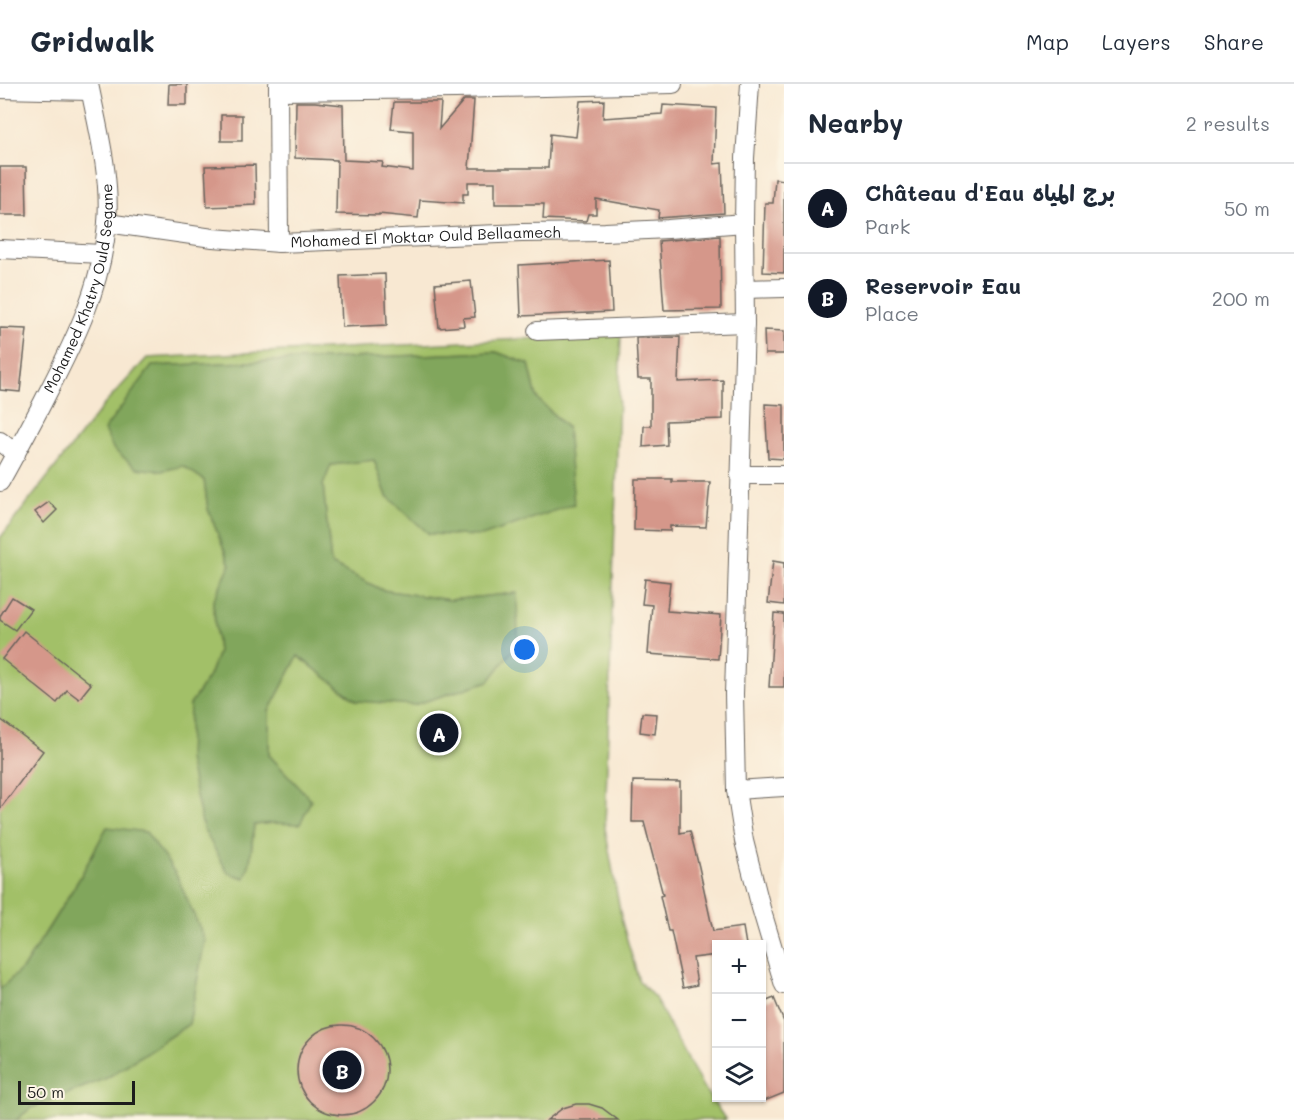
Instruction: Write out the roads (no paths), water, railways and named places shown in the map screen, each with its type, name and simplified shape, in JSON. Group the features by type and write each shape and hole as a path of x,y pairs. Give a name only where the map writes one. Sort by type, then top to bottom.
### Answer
{"street":[{"path":"279,243 278,87 466,89 673,84"},
{"path":"750,84 744,223 745,323 734,694 736,790 744,841 784,984"},
{"path":"0,89 89,87"},
{"name":"Mohamed Khatry Ould Segane","path":"0,482 68,353 95,287 107,223 107,196 101,139 89,87"},
{"name":"Mohamed El Moktar Ould Bellaamech","path":"107,223 213,238 279,243 522,233 615,232 744,223"},
{"path":"0,249 102,254"},
{"path":"744,289 784,288"},
{"path":"537,331 745,323"},
{"path":"0,441 16,454"},
{"path":"740,475 784,476"},
{"path":"736,790 784,787"}],"place":[{"name":"Château d'Eau برج المياه","path":"439,733"},
{"name":"Reservoir Eau","path":"342,1070"}]}
